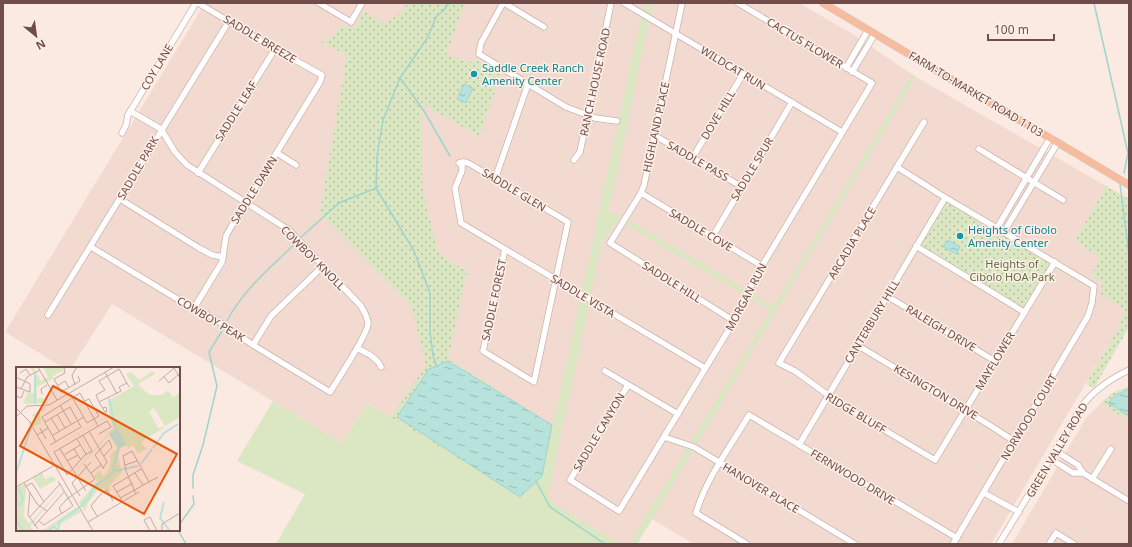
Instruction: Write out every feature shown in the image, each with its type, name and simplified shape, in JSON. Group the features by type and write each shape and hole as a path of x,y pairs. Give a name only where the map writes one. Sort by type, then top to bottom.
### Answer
{"main road":[{"name":"FARM-TO-MARKET ROAD 1103","path":"823,3 1129,184"}],"street":[{"name":"SADDLE BREEZE","path":"197,3 322,75"},
{"name":"COY LANE","path":"122,133 130,111 197,3"},
{"path":"319,3 351,22 362,3"},
{"path":"544,27 503,3 481,43 479,54 566,107 595,118 617,121"},
{"name":"RANCH HOUSE ROAD","path":"574,160 580,152 611,3"},
{"name":"WILDCAT RUN","path":"624,3 842,132"},
{"name":"HIGHLAND PLACE","path":"610,243 641,193 644,185 682,3"},
{"name":"CACTUS FLOWER","path":"738,3 872,83"},
{"name":"SADDLE PARK","path":"48,315 91,247 161,129 229,21"},
{"path":"846,68 872,32"},
{"path":"852,72 872,32"},
{"name":"SADDLE LEAF","path":"198,173 275,49"},
{"name":"DOVE HILL","path":"693,157 743,74"},
{"name":"SADDLE DAWN","path":"194,308 220,266 228,232 320,82 322,75"},
{"name":"MORGAN RUN","path":"619,511 734,321 762,266 872,83"},
{"path":"495,178 528,84"},
{"name":"SADDLE SPUR","path":"712,236 792,102"},
{"name":"COWBOY KNOLL","path":"130,111 161,129 175,152 187,165 289,230 361,306 366,315 368,326 357,348 330,392"},
{"name":"ARCADIA PLACE","path":"779,363 924,122"},
{"name":"SADDLE PASS","path":"654,135 742,186"},
{"path":"997,228 1050,138"},
{"path":"1004,232 1058,142"},
{"path":"979,149 1063,200"},
{"path":"277,152 296,164"},
{"name":"SADDLE GLEN","path":"461,223 455,188 462,171 461,163 468,162 568,222 556,279"},
{"path":"897,167 945,198 1054,262"},
{"name":"SADDLE COVE","path":"641,193 762,266"},
{"name":"CANTERBURY HILL","path":"799,444 945,198"},
{"path":"120,199 199,248 223,257"},
{"name":"SADDLE VISTA","path":"461,223 705,368"},
{"name":"SADDLE HILL","path":"610,243 734,321"},
{"path":"916,246 1024,312"},
{"name":"COWBOY PEAK","path":"91,247 194,308 212,317 253,345 330,392"},
{"name":"SADDLE FOREST","path":"505,249 483,351 534,382 556,279"},
{"name":"NORWOOD COURT","path":"953,544 1088,316 1092,303 1094,286 1054,262"},
{"name":"MAYFLOWER","path":"935,460 1054,262"},
{"path":"253,345 271,316 323,266"},
{"name":"RALEIGH DRIVE","path":"887,296 995,361"},
{"name":"KESINGTON DRIVE","path":"857,345 1014,441"},
{"path":"357,348 375,358 381,367"},
{"name":"RIDGE BLUFF","path":"779,363 795,371 827,396 935,460"},
{"name":"GREEN VALLEY ROAD","path":"999,544 1082,406 1089,397 1106,383 1129,370"},
{"path":"605,371 678,414"},
{"name":"SADDLE CANYON","path":"619,511 570,480 628,385"},
{"name":"FERNWOOD DRIVE","path":"720,463 749,415 957,538"},
{"name":"HANOVER PLACE","path":"664,437 692,446 855,544"},
{"path":"1092,479 1111,449"},
{"path":"1056,451 1078,465 1083,473 1129,501"},
{"path":"1051,459 1073,473 1083,473"},
{"path":"1066,468 1070,460"},
{"path":"720,463 702,494 696,513 747,544"},
{"path":"984,493 1019,512"},
{"path":"1049,544 1056,533 1074,544"}],"shaded area":[{"path":"205,3 799,3 851,33 916,77 1106,186 1075,240 1119,272 1124,309 1119,327 991,544 694,544 652,519 637,544 597,544 391,417 367,404 342,443 112,304 72,367 62,367 5,332"},
{"path":"1129,386 1129,544 1012,544 1086,418 1111,394"}],"green space":[{"path":"407,3 465,3 446,55 470,62 474,59 501,75 479,136 421,103 422,187 438,252 453,264 467,270 448,359 552,425 542,476 520,497 391,417 426,365 412,307 320,213 347,55 321,42 334,36 343,23 344,27 355,27 359,23 359,17 364,11 385,24 404,10"},
{"path":"644,3 653,3 609,211 629,220 774,306 912,74 916,77 637,544 629,544 771,310 617,220 602,243 548,496 555,504 620,544 276,544 305,494 237,461 273,401 342,443 367,404 391,417 520,496 542,476"},
{"path":"1106,186 1129,199 1129,327 1094,388 1086,384 1119,327 1124,309 1101,294 1102,287 1099,280 1091,276 1100,258 1075,240"},
{"name":"Heights of Cibolo HOA Park","path":"945,198 1055,262 1024,312 916,246"},
{"path":"1129,386 1129,421 1101,403 1111,394"}],"water":[{"path":"464,84 473,88 466,103 457,99"},
{"path":"948,240 960,247 956,254 943,247"},
{"path":"448,361 552,425 542,476 520,497 397,417 429,369"},
{"path":"1129,389 1129,416 1108,403 1116,395"}],"waterway":[{"path":"437,367 433,356 430,331 430,293 414,251 376,188 377,156 383,120 400,78 428,37 436,17 449,3"},
{"path":"1094,3 1128,153 1124,173"},
{"path":"401,79 424,111 450,156"},
{"path":"1120,184 1129,255 1129,273"},
{"path":"299,239 339,203 376,188"},
{"path":"227,321 241,299 268,269 297,242"},
{"path":"193,488 193,475 203,445 217,386 209,352 222,331"},
{"path":"536,481 550,507 605,544"},
{"path":"180,524 194,504 193,496"},
{"path":"179,531 186,544"}],"place":[{"name":"Saddle Creek Ranch Amenity Center","path":"474,74"},
{"name":"Heights of Cibolo Amenity Center","path":"960,236"}]}
